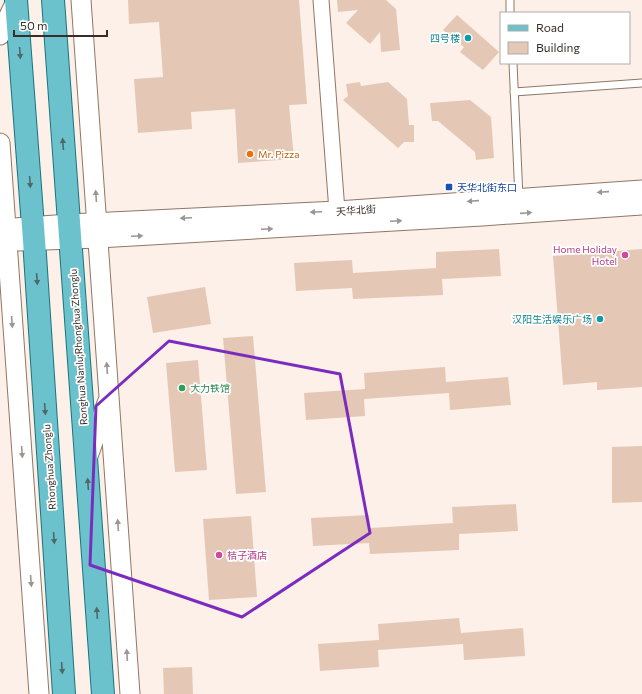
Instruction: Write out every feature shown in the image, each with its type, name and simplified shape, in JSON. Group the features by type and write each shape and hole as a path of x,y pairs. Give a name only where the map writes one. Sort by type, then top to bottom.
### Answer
{"main road":[{"name":"Ronghua Nanlu;Rhonghua Zhonglu","path":"53,0 103,694"},
{"path":"16,1 34,233"},
{"name":"Rhonghua Zhonglu","path":"34,233 64,694"}],"street":[{"path":"81,0 130,694"},
{"path":"321,0 337,211"},
{"path":"0,35 16,1"},
{"path":"0,143 3,235 39,694"},
{"name":"天华北街","path":"98,231 337,211 642,190"},
{"name":"天华北街","path":"3,235 482,216 642,205"},
{"path":"86,460 109,396"}],"lane":[{"path":"510,0 510,12"},
{"path":"513,64 519,198"},
{"path":"514,92 642,83"}],"highlighted area":[{"path":"169,341 340,374 370,533 242,617 90,565 96,406"}],"building":[{"path":"128,0 299,0 307,104 289,105 294,159 238,163 235,109 191,112 192,129 138,133 134,79 163,77 159,22 129,24"},
{"path":"337,0 386,0 396,9 400,50 381,52 380,32 370,44 346,23 358,10 338,12"},
{"name":"四号楼","path":"457,15 499,52 483,70 460,52 464,47 443,30"},
{"path":"360,82 361,86 388,82 407,99 409,125 414,125 414,142 404,142 398,148 343,100 348,96 346,84"},
{"path":"470,100 491,117 494,158 476,160 475,152 438,121 432,121 430,103"},
{"path":"499,249 501,276 442,279 443,295 353,299 352,288 296,291 294,263 352,260 353,273 436,268 436,252"},
{"name":"汉阳生活娱乐广场","path":"642,249 642,387 597,390 597,382 563,385 553,256"},
{"path":"205,287 211,324 153,333 147,297"},
{"path":"253,336 266,492 236,494 223,338"},
{"path":"198,360 207,470 175,472 166,363"},
{"path":"445,367 446,382 508,377 511,405 450,410 449,393 364,399 365,416 306,420 304,393 365,389 364,373"},
{"path":"642,446 642,502 612,503 612,447"},
{"path":"516,504 518,531 459,534 459,550 370,554 369,543 313,546 311,518 369,515 370,528 453,523 452,507"},
{"path":"251,516 257,597 209,600 203,519"},
{"path":"459,618 461,633 523,628 525,656 464,660 463,644 378,650 379,667 320,671 318,644 379,640 378,624"},
{"path":"192,667 193,694 164,694 163,668"}],"place":[{"name":"四号楼","path":"468,38"},
{"name":"Mr. Pizza","path":"250,154"},
{"name":"天华北街东口","path":"449,187"},
{"name":"Home Holiday Hotel","path":"625,255"},
{"name":"汉阳生活娱乐广场","path":"600,319"},
{"name":"大力铁馆","path":"182,388"},
{"name":"桔子酒店","path":"219,555"}]}
